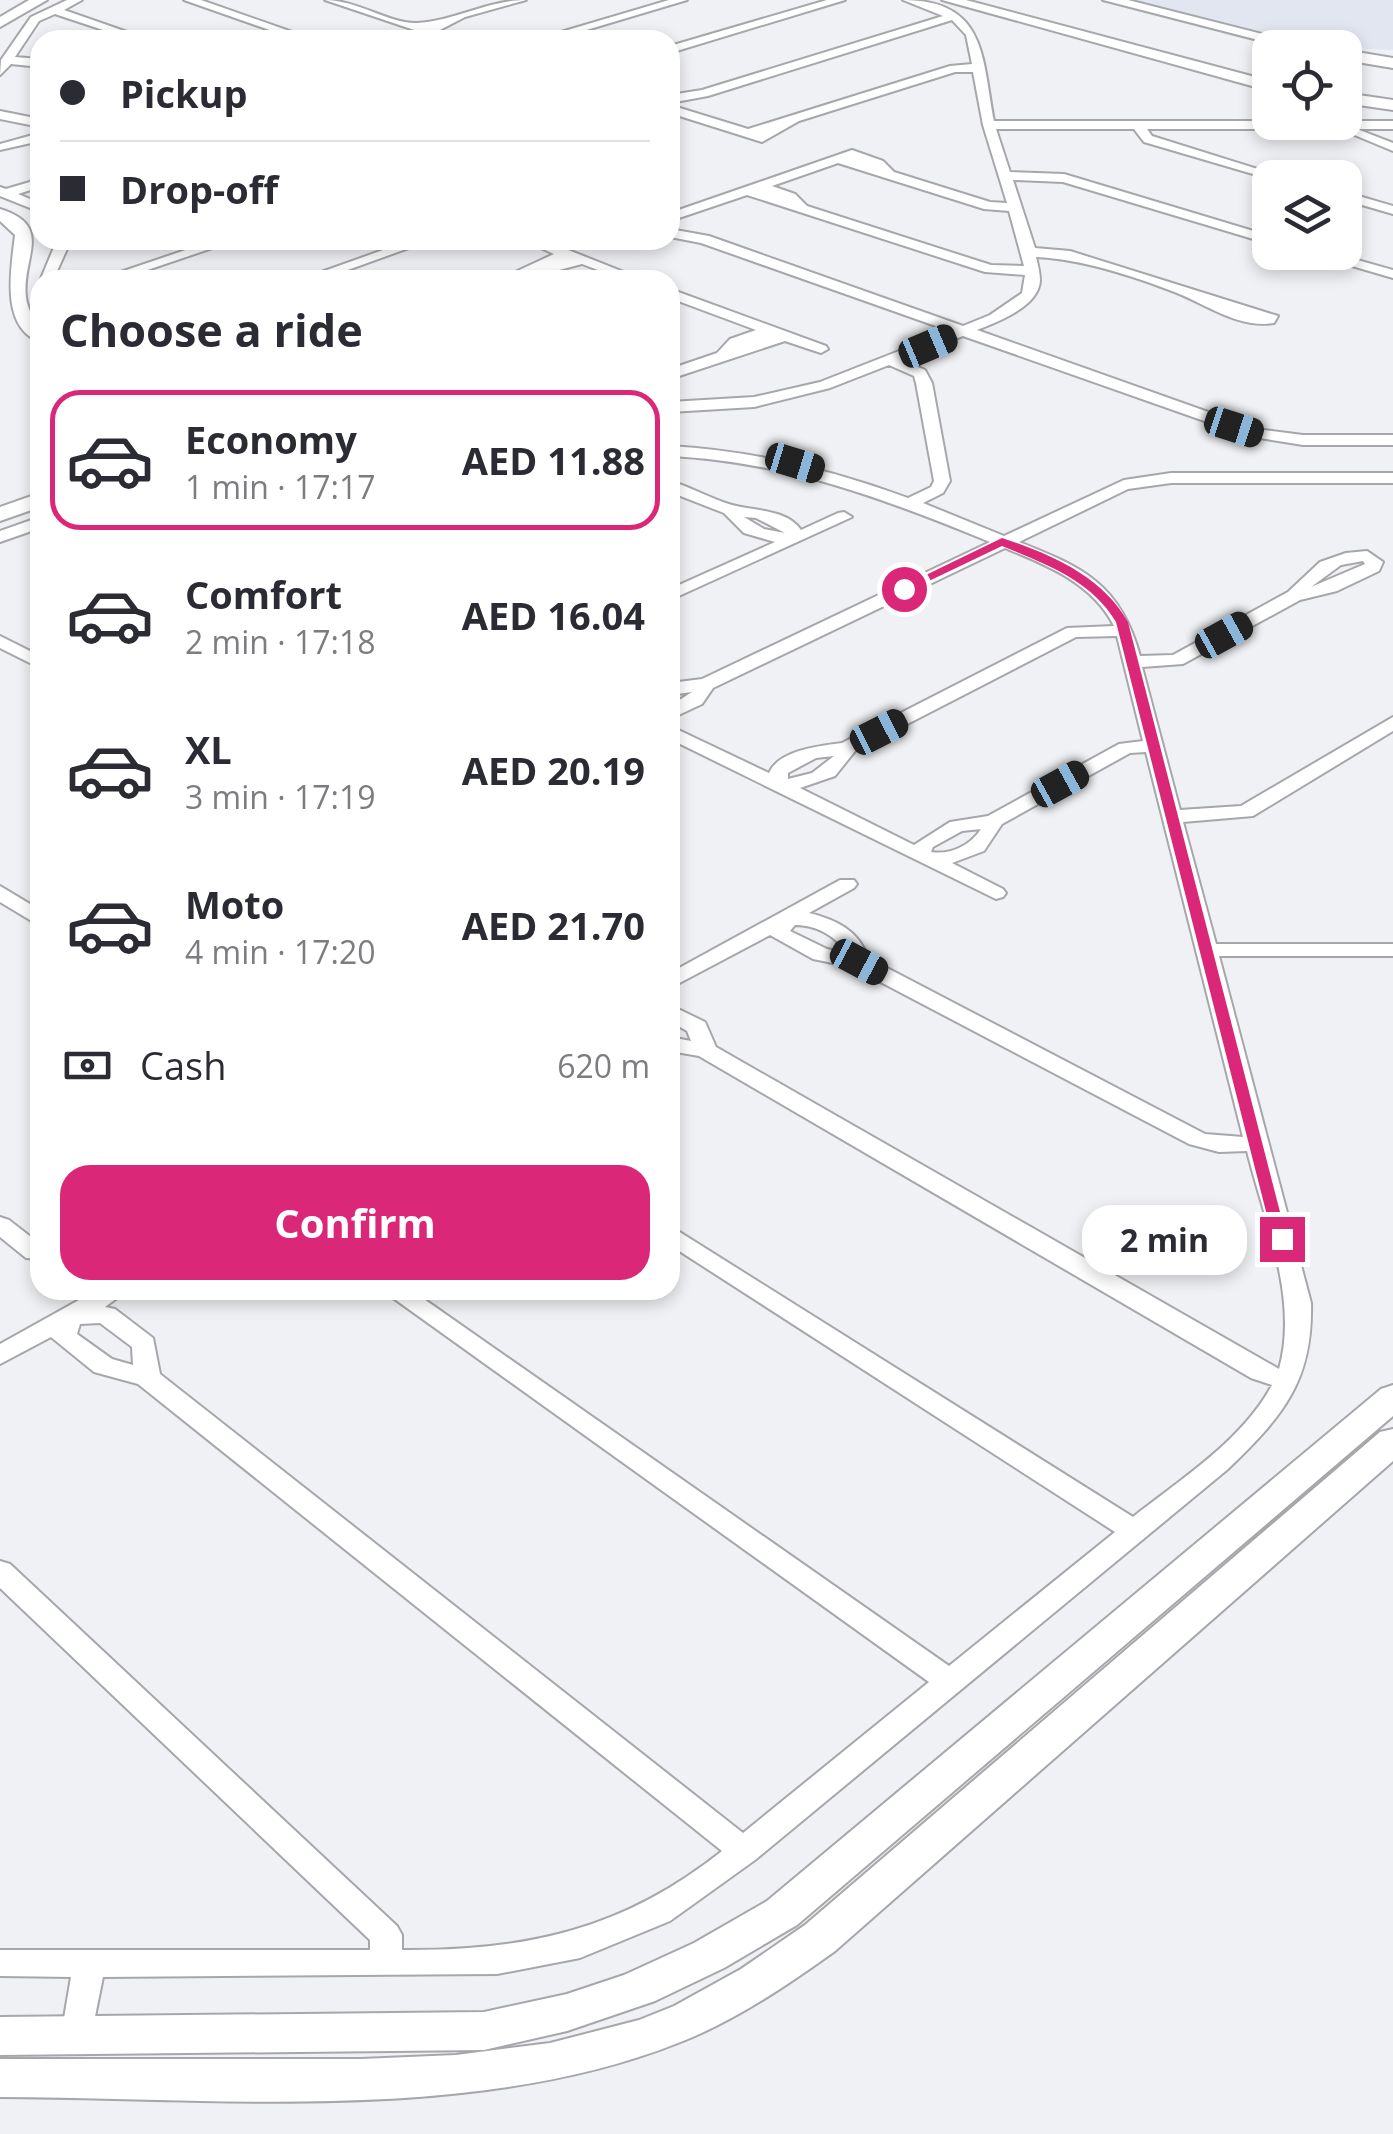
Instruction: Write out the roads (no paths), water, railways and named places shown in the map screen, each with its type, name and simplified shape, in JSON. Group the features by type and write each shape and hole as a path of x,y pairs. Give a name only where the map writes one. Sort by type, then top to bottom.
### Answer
{"main road":[{"path":"1,23 16,0"},
{"path":"972,0 1252,78"},
{"path":"1105,2 1252,41"},
{"path":"1105,2 1252,35"},
{"path":"1,23 46,5"},
{"path":"952,8 1252,79"},
{"path":"1362,61 1393,66"},
{"path":"1362,103 1393,108"},
{"path":"0,214 19,225 24,235 4,291 9,313 30,329"},
{"path":"0,514 30,504"},
{"path":"0,2036 484,2031 563,2017 646,1989 710,1958 782,1912 1393,1397"},
{"path":"0,2078 380,2079 482,2074 568,2060 644,2038 715,2007 820,1938 1393,1442"}],"street":[{"path":"4,66 27,26 46,5 76,0"},
{"path":"190,0 279,30"},
{"path":"331,0 377,0"},
{"path":"420,28 419,24 520,0"},
{"path":"575,30 680,0"},
{"path":"680,47 840,0"},
{"path":"680,407 780,398 892,361 964,331 1016,306 1028,294 1032,271 1028,252 989,125 972,34 952,8 909,0"},
{"path":"347,2 426,30"},
{"path":"46,5 116,30"},
{"path":"680,96 704,92 952,8"},
{"path":"4,66 30,64"},
{"path":"752,135 750,130 761,126 794,120 954,68 980,68"},
{"path":"680,105 697,100 704,92"},
{"path":"680,111 784,146"},
{"path":"0,114 30,122"},
{"path":"16,120 18,127 30,132"},
{"path":"989,125 1252,125"},
{"path":"1138,125 1148,139 1252,170"},
{"path":"1362,125 1393,125"},
{"path":"4,147 30,139"},
{"path":"1362,139 1393,147"},
{"path":"680,215 875,147"},
{"path":"842,158 883,165 888,172 988,206 1015,207"},
{"path":"1007,176 1064,178 1252,235"},
{"path":"3,192 30,186"},
{"path":"750,189 768,189 792,197 801,206 990,269 1032,271"},
{"path":"3,192 30,204"},
{"path":"1362,201 1393,210"},
{"path":"680,223 698,230 704,239"},
{"path":"680,235 704,239 1253,433 1303,440 1384,463"},
{"path":"135,270 198,250"},
{"path":"336,270 394,250"},
{"path":"557,250 610,270"},
{"path":"1028,252 1065,254 1270,316 1269,320 1249,320 1185,292"},
{"path":"547,270 574,264 576,257"},
{"path":"1362,266 1393,274"},
{"path":"13,269 30,271"},
{"path":"1347,270 1393,286"},
{"path":"680,299 821,349"},
{"path":"680,370 724,352 778,341 779,333"},
{"path":"892,361 920,373 942,481 937,490 910,502"},
{"path":"1384,463 1393,440"},
{"path":"0,1962 497,1961 580,1945 659,1912 744,1851 1136,1532 1255,1429 1290,1381 1300,1326 1298,1303 1124,630 1106,599 1075,573 910,502 795,463 733,453 680,451"},
{"path":"680,688 706,684 1108,490 1145,480 1384,463"},
{"path":"680,490 730,510 738,524 767,536 796,538"},
{"path":"680,587 844,517"},
{"path":"0,537 30,526"},
{"path":"1132,662 1177,660 1294,596"},
{"path":"777,784 778,770 812,753 846,748 1073,632 1124,630"},
{"path":"0,641 30,658"},
{"path":"680,708 695,700 706,684"},
{"path":"1172,817 1246,812 1393,724"},
{"path":"680,737 996,894"},
{"path":"926,859 921,852 924,844 957,826 992,821 1126,748 1154,746"},
{"path":"680,976 848,884"},
{"path":"0,892 30,913"},
{"path":"782,920 810,919 848,939 859,962 1196,1140 1219,1145 1257,1144"},
{"path":"1208,950 1393,950"},
{"path":"680,1018 696,1027 706,1052"},
{"path":"680,1046 706,1052 1260,1372 1290,1381"},
{"path":"0,1224 30,1248"},
{"path":"680,1240 1136,1532"},
{"path":"0,1354 98,1300"},
{"path":"408,1300 950,1682"},
{"path":"70,1316 106,1315 144,1344 146,1378"},
{"path":"70,1316 64,1337 103,1366 146,1378 744,1851"},
{"path":"0,1571 386,1935 386,1964"},
{"path":"78,2036 89,1964"}]}
